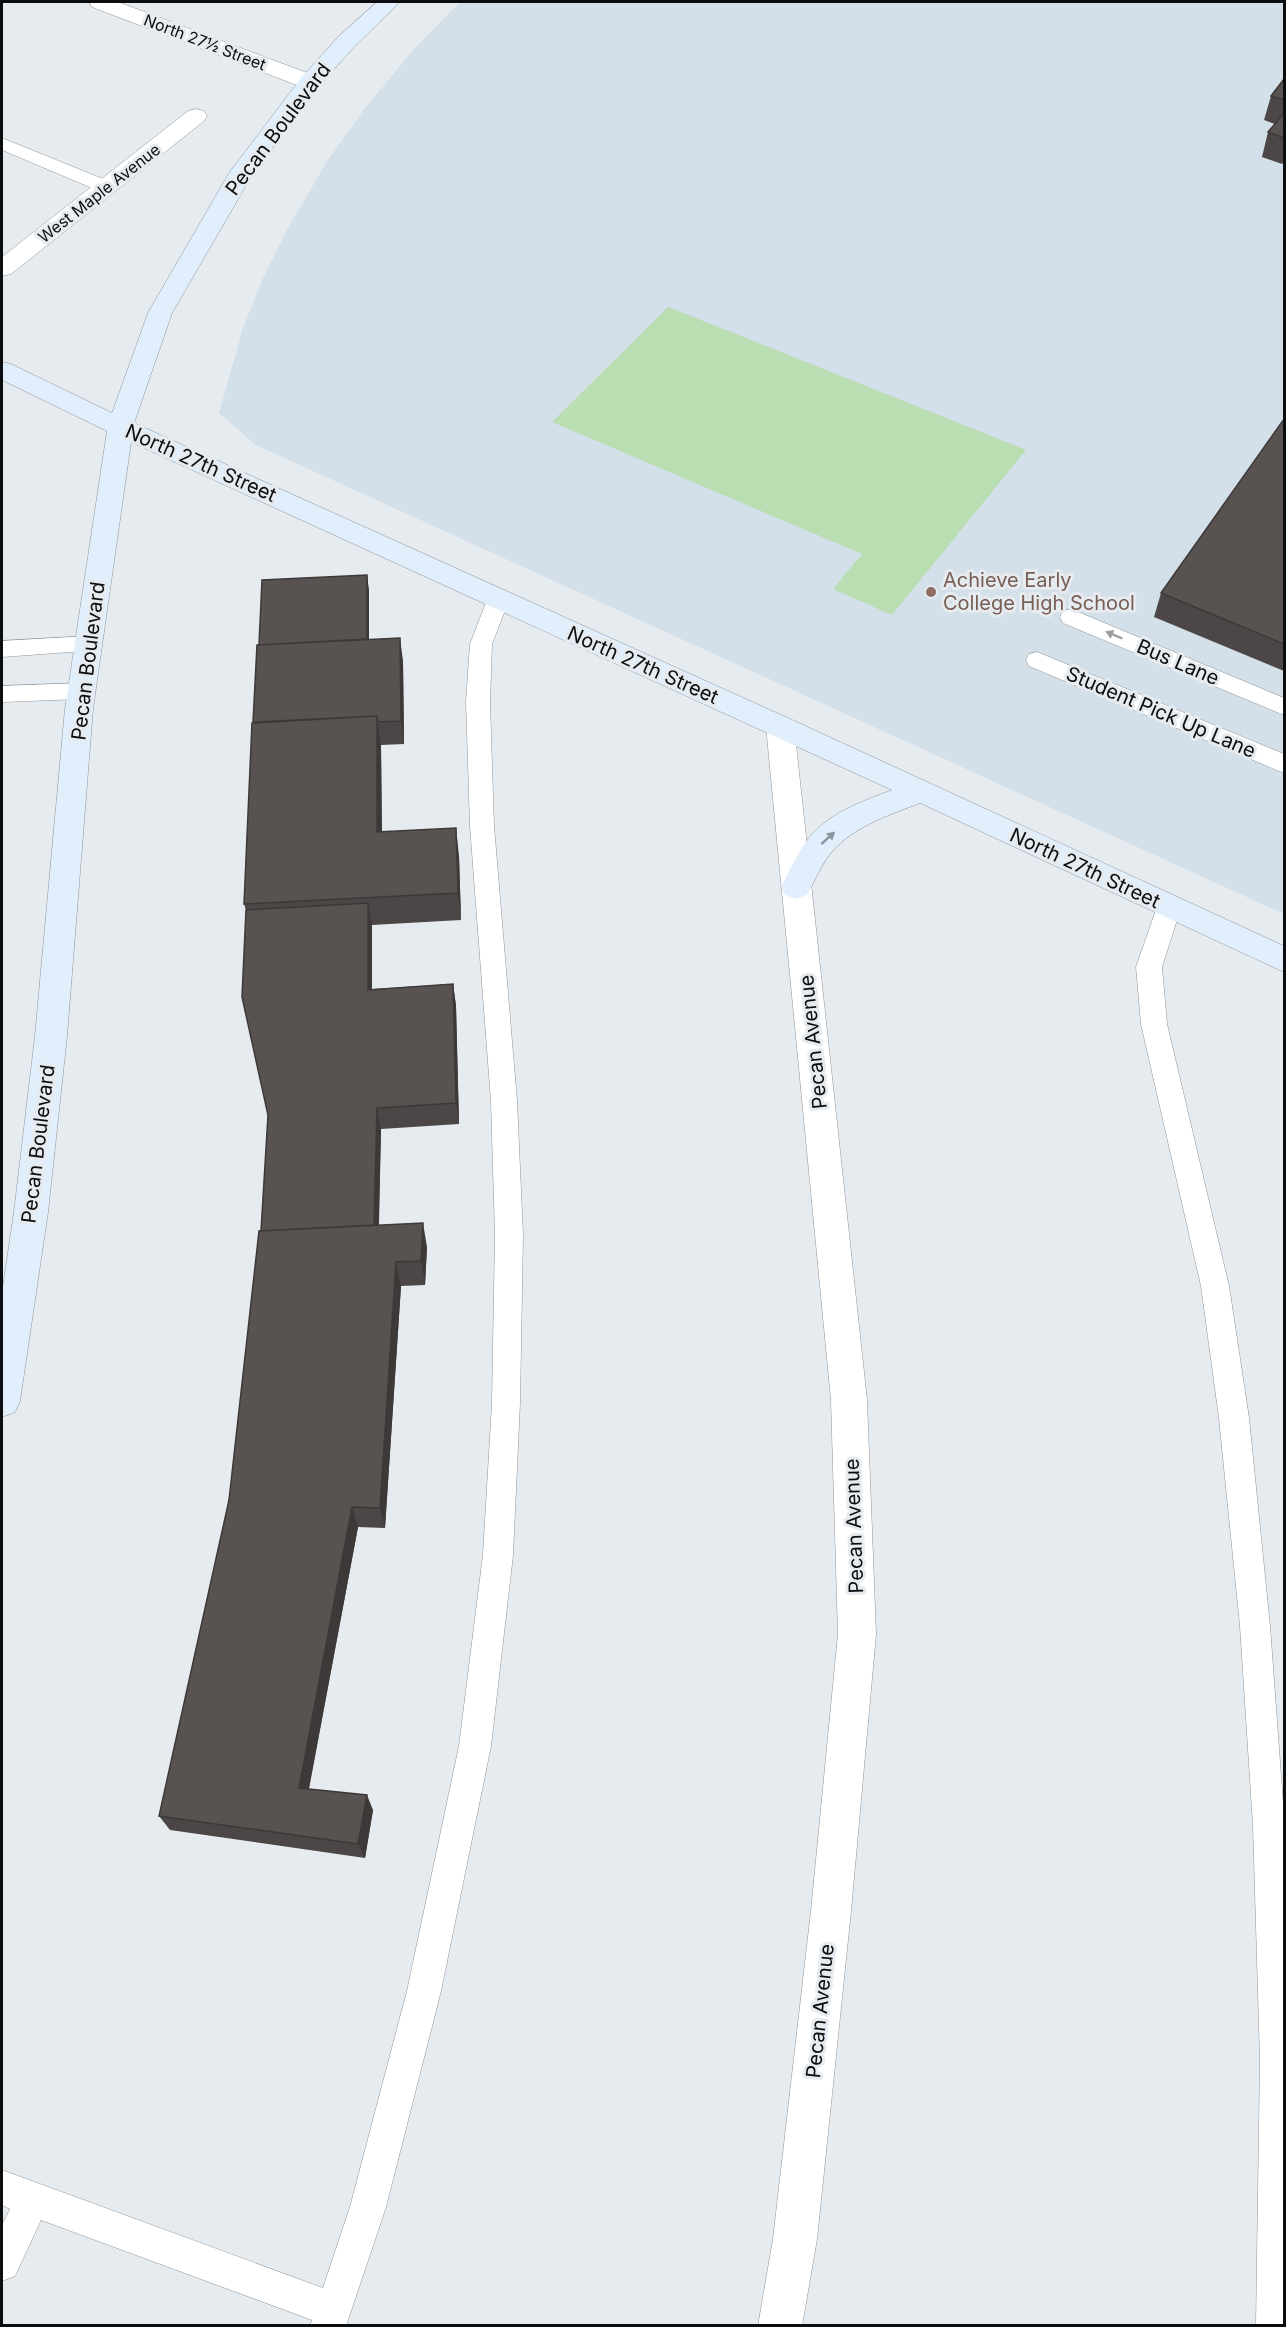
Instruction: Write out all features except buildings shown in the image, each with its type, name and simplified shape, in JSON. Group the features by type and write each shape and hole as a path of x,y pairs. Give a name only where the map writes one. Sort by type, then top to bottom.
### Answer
{"main road":[{"name":"Pecan Boulevard","path":"2,1401 31,1212 52,1024 82,691 120,427 160,313 241,173 310,82 347,41 389,2"},
{"name":"North 27th Street","path":"2,370 120,427 780,726 1284,960"},
{"path":"796,887 817,848 835,832 877,808 919,792"}],"street":[{"name":"North 27½ Street","path":"100,2 310,82"},
{"name":"West Maple Avenue","path":"2,269 196,116"},
{"name":"Pecan Avenue","path":"780,726 849,1400 857,1634 831,1911 797,2228 780,2325"}],"lane":[{"path":"2,144 106,188"},
{"path":"2,2264 17,2194 331,2318 368,2207 424,1991 475,1746 498,1555 506,1403 509,1235 504,1101 482,826 478,702 481,644 498,600"},
{"name":"Bus Lane","path":"1071,617 1284,707"},
{"path":"2,650 89,644"},
{"name":"Student Pick Up Lane","path":"1037,660 1284,764"},
{"path":"2,694 82,691"},
{"path":"1169,907 1149,967 1154,1024 1215,1286 1234,1418 1256,1638 1269,1826 1277,2048 1274,2325"}],"shaded area":[{"name":"Achieve Early College High School","path":"460,2 1284,2 1284,914 256,445 219,413 243,328 263,278 289,226 328,160 363,111 413,50"}],"green space":[{"path":"668,307 1026,450 892,615 833,589 862,554 552,422"}],"place":[{"name":"Achieve Early College High School","path":"931,592"}]}
